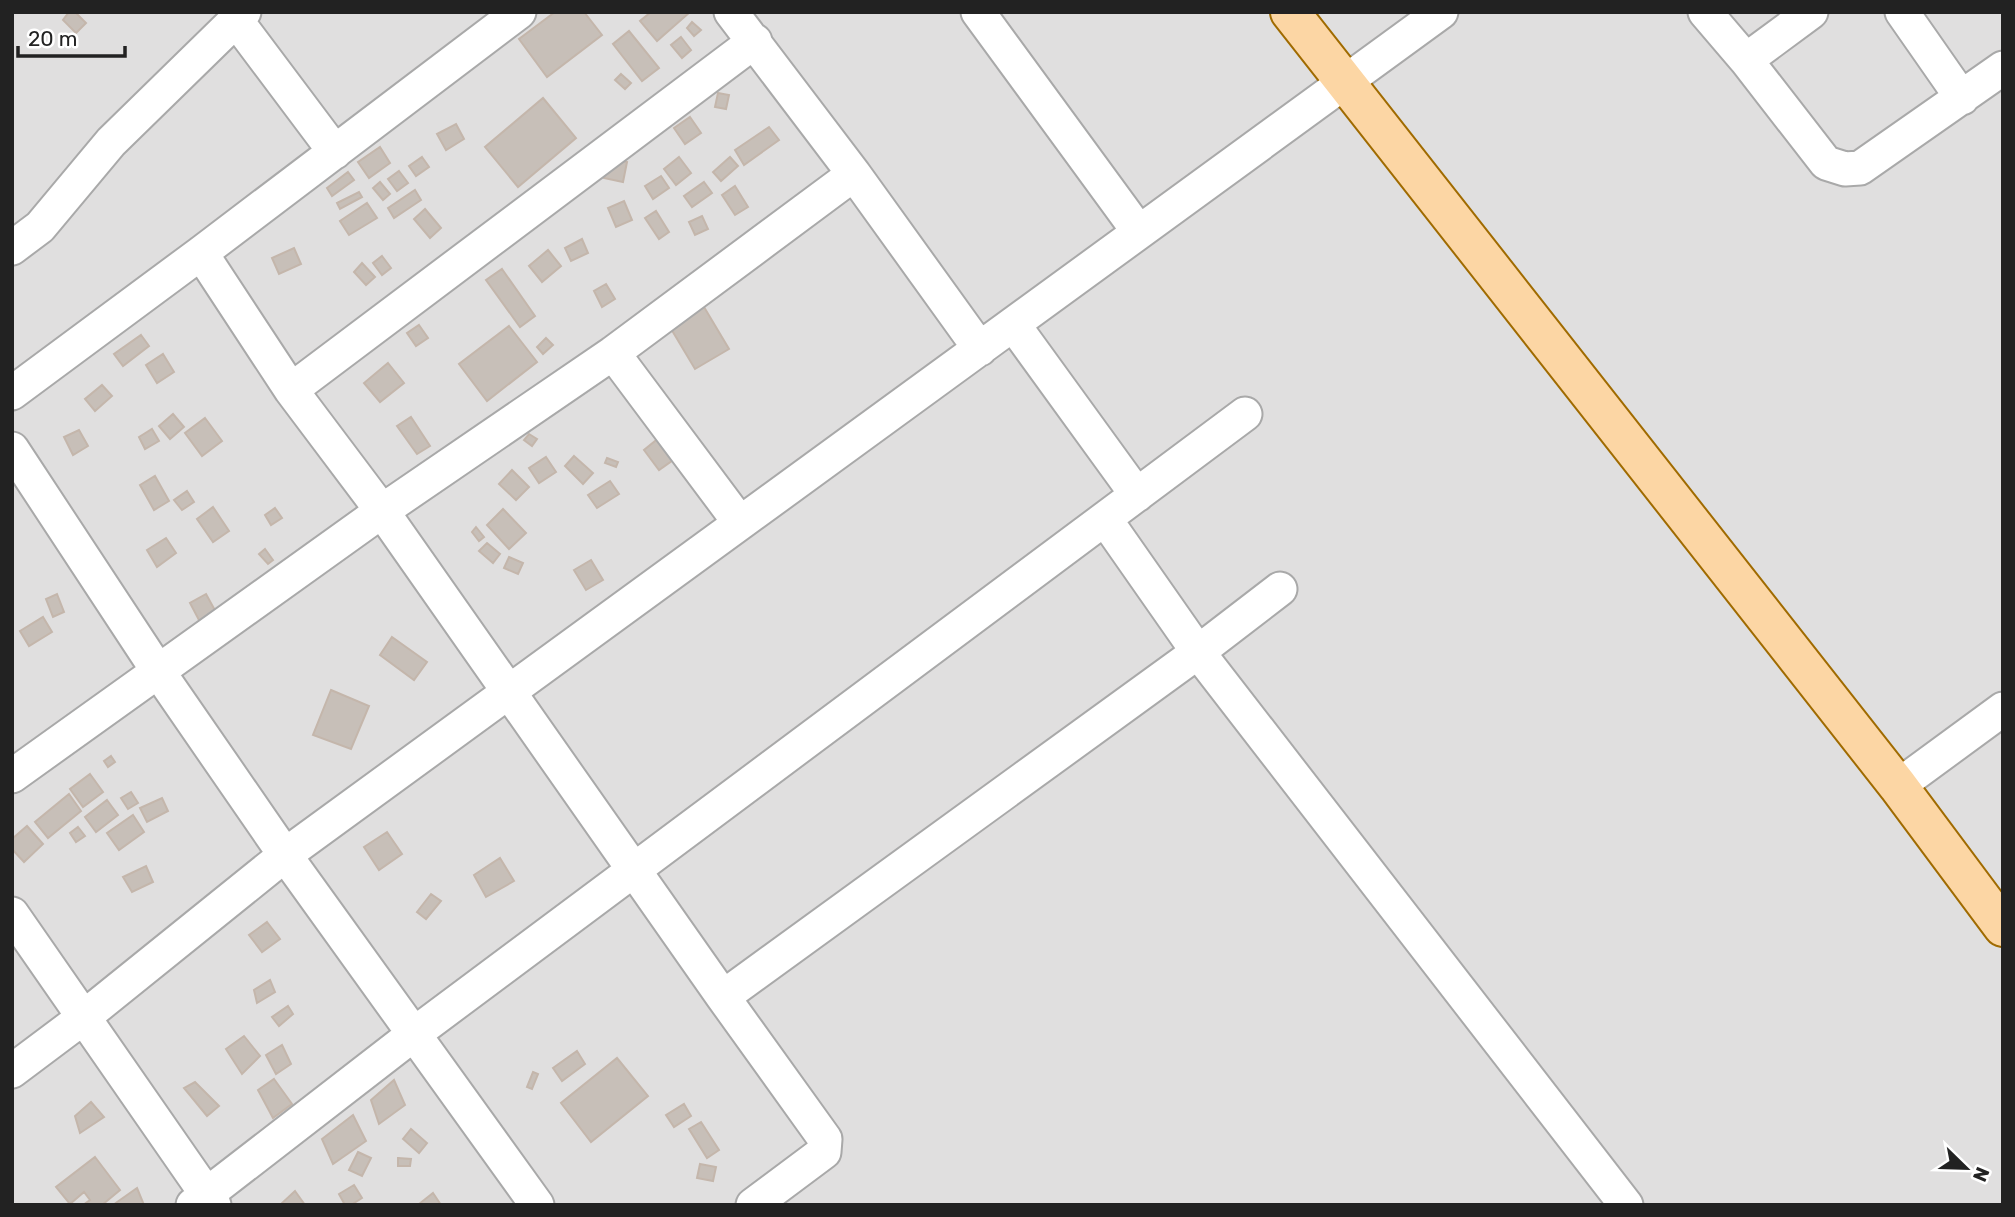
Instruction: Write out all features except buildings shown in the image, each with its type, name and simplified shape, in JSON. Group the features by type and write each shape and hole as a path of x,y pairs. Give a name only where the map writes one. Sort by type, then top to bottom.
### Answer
{"main road":[{"path":"1290,12 1898,786 2003,927"}],"street":[{"path":"12,393 519,12"},
{"path":"731,12 854,174 980,349"},
{"path":"978,12 1139,232"},
{"path":"12,1071 84,1017 285,855 1441,12"},
{"path":"1704,12 1826,163 1845,169 1860,168 2003,68"},
{"path":"1746,61 1811,12"},
{"path":"1902,12 1962,98"},
{"path":"12,248 40,227 111,142 240,16 334,152"},
{"path":"291,390 755,41"},
{"path":"12,776 382,511 613,353 854,174"},
{"path":"201,253 291,390 382,511 825,1139 824,1152 753,1205"},
{"path":"1013,324 1137,495"},
{"path":"613,353 740,523"},
{"path":"12,914 84,1017 205,1201 414,1034 1245,414"},
{"path":"12,449 158,670 285,855 537,1205"},
{"path":"1105,519 1198,652 1626,1205"},
{"path":"723,997 1198,652 1280,589"},
{"path":"1898,786 2003,709"}],"shaded area":[{"path":"12,12 2003,12 2003,1205 12,1205"}]}
